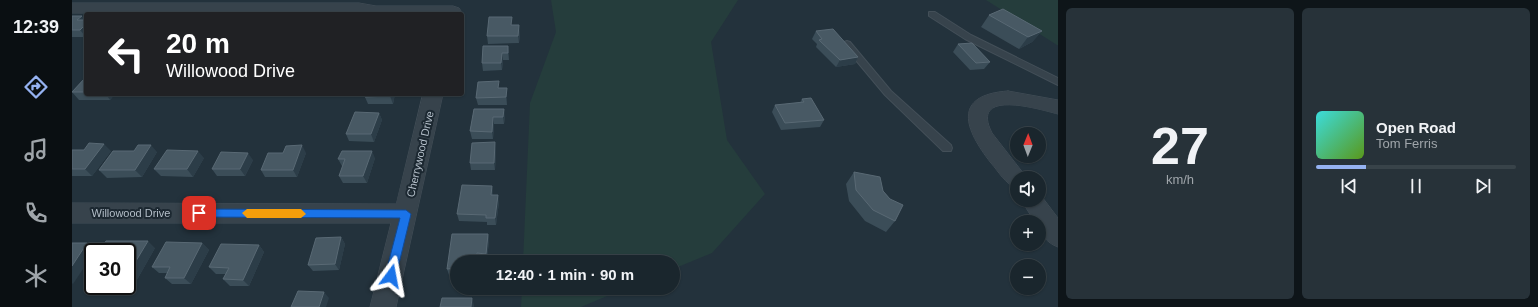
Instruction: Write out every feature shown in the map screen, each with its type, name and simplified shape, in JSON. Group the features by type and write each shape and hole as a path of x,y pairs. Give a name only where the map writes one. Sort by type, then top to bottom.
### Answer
{"street":[{"path":"72,8 359,8 376,11 452,12"},
{"name":"Cherrywood Drive","path":"383,307 433,96"},
{"path":"1011,171 989,144 978,125 978,113 982,105 993,99 1003,97 1027,100 1058,108"},
{"path":"1037,207 1058,237"},
{"name":"Willowood Drive","path":"72,213 406,214"}],"lane":[{"path":"932,14 968,37 1058,82"},
{"path":"847,44 888,93 947,148"}],"green space":[{"path":"551,0 738,0 711,42 727,140 765,194 712,253 680,266 680,255 523,255 530,103 556,32"},
{"path":"986,0 1058,0 1058,45 1057,45"},
{"path":"522,295 609,295 581,307 521,307"}],"building":[{"path":"1003,9 1042,31 1028,37 989,15"},
{"path":"72,16 82,16 77,20 84,20 84,26 80,30 72,30"},
{"path":"489,17 512,17 511,25 519,25 518,36 487,36"},
{"path":"833,29 858,57 840,60 819,40 822,39 816,31"},
{"path":"972,43 990,62 976,63 958,44"},
{"path":"483,46 508,46 508,53 502,53 501,63 482,63"},
{"path":"84,79 84,92 72,92"},
{"path":"499,81 498,88 507,88 506,97 476,98 478,82"},
{"path":"365,96 390,96 365,97"},
{"path":"811,98 824,120 785,123 775,105 804,102 802,99"},
{"path":"474,109 504,109 503,117 493,117 492,132 470,131"},
{"path":"355,112 379,113 371,134 346,134"},
{"path":"495,142 494,163 470,163 472,143"},
{"path":"89,143 104,144 85,169 72,169 72,150 84,150"},
{"path":"138,145 151,145 135,170 99,170 113,151 134,151"},
{"path":"302,145 293,170 261,170 268,153 283,153 286,146"},
{"path":"167,150 198,151 187,169 154,169"},
{"path":"342,151 372,151 363,176 339,176 345,159 338,159"},
{"path":"221,152 248,153 240,169 212,169"},
{"path":"854,172 880,177 883,191 890,199 903,205 895,221 873,210 856,190"},
{"path":"462,185 492,186 491,195 498,195 495,218 486,218 486,215 457,214"},
{"path":"452,234 488,234 486,254 477,253 477,255 450,255 450,269 447,269"},
{"path":"341,237 335,264 308,265 316,238"},
{"path":"106,241 148,241 136,261 136,243 105,243"},
{"path":"166,242 202,243 184,278 165,278 170,267 152,267"},
{"path":"72,243 84,243 84,248 72,266"},
{"path":"221,244 259,245 243,280 223,279 229,268 209,267"},
{"path":"298,291 324,292 319,307 291,307"},
{"path":"442,298 472,298 471,307 440,307"}],"slow traffic":[{"path":"247,213 301,214"}],"route":[{"path":"199,213 406,214 391,276"}]}
